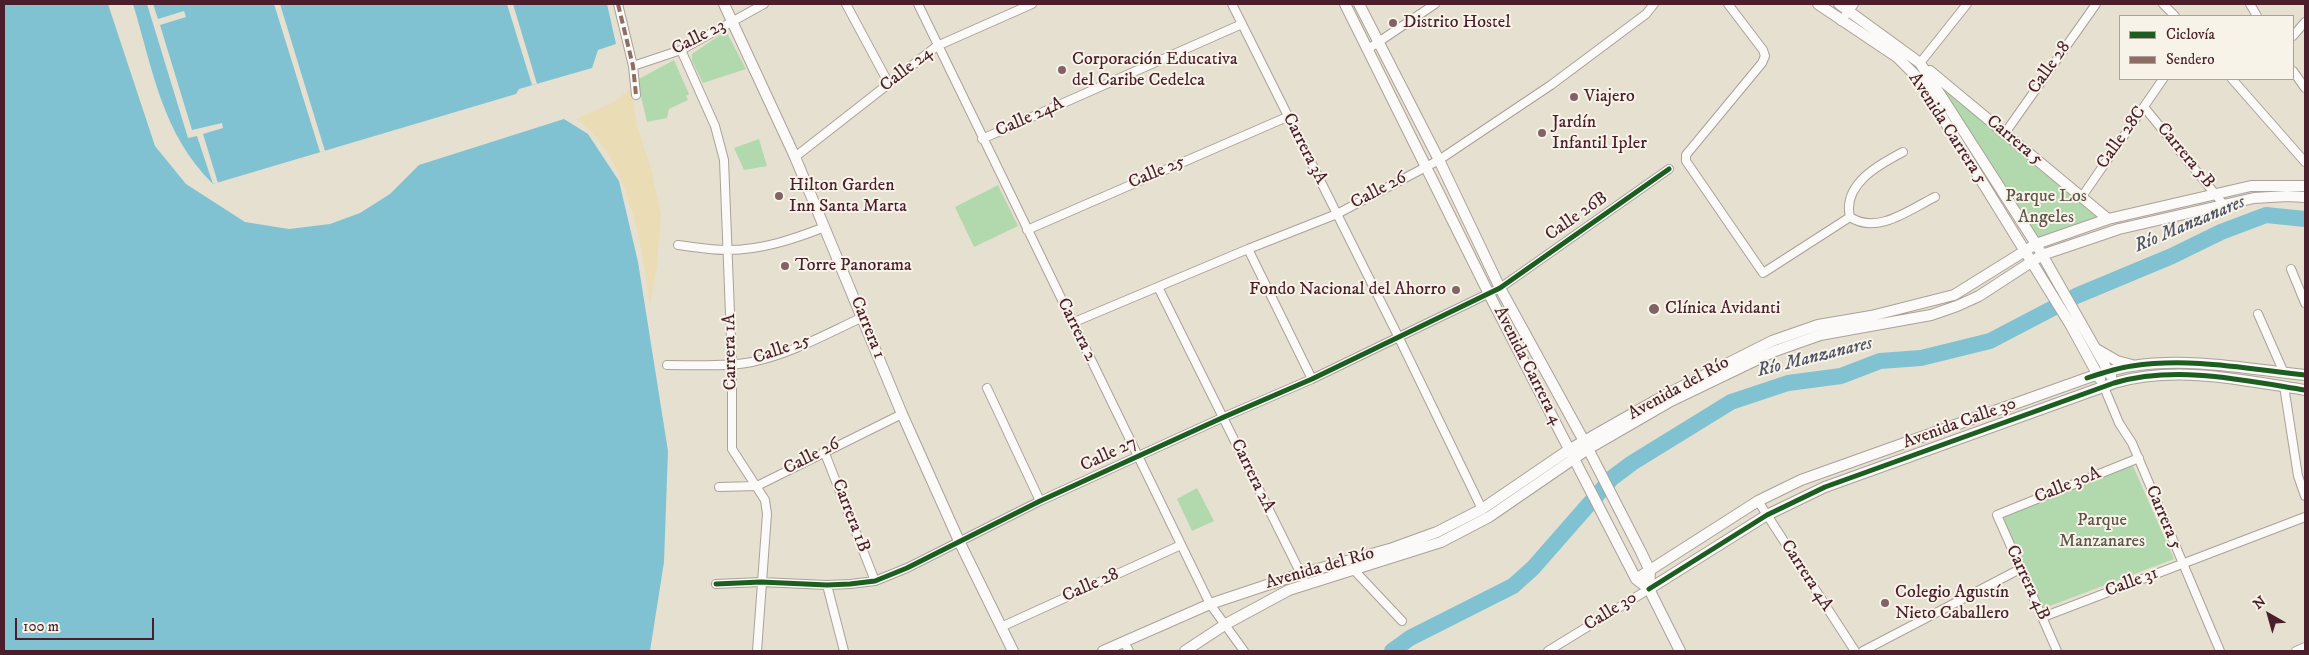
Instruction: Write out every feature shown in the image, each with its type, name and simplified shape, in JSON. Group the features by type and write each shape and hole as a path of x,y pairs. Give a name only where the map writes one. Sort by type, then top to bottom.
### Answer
{"main road":[{"name":"Carrera 1","path":"724,4 795,156 864,317 902,414 959,541 1013,651"},
{"name":"Avenida Carrera 4","path":"1345,4 1489,294 1616,541 1636,579 1649,589 1680,651"},
{"name":"Avenida Carrera 4","path":"1358,4 1439,160 1500,288 1586,445 1650,571 1649,589"},
{"name":"Avenida Carrera 5","path":"1818,4 1897,57 1918,78 2030,262 2074,321 2092,352 2109,372 2109,385"},
{"name":"Avenida Carrera 5","path":"1839,4 1851,7 1920,63 2054,274 2074,321"},
{"name":"Carrera 5","path":"1920,63 2108,220"},
{"name":"Avenida del Río","path":"1103,651 1127,647 1210,604 1300,574 1393,548 1437,532 1482,509 1675,390 1772,341 1818,325 1871,316 1954,295 2036,244 2108,220 2251,186 2305,186"},
{"name":"Avenida del Río","path":"1586,445 1671,401 1775,351 1820,335 1931,314 1957,306 1979,296 2042,255 2119,229 2254,198 2305,197"},
{"name":"Avenida Carrera 5","path":"2092,352 2098,375 2109,385"},
{"path":"2077,381 2092,352 2133,366"},
{"name":"Avenida Calle 30","path":"1636,579 1758,501 1801,480 2077,381 2133,366 2209,363 2305,375"},
{"name":"Avenida Calle 30","path":"1649,589 1767,515 1825,487 2132,378 2184,374 2305,390"},
{"name":"Avenida del Río","path":"1185,651 1226,624 1289,590 1442,542 1490,517 1572,454"},
{"path":"1640,552 1655,559 1672,556"}],"street":[{"path":"618,4 633,66 636,95"},
{"name":"Calle 23","path":"633,66 681,50 764,4"},
{"path":"846,4 889,84"},
{"name":"Carrera 2","path":"918,4 982,139 1210,604 1244,651"},
{"name":"Calle 24","path":"795,156 937,46 1032,4"},
{"name":"Carrera 3A","path":"1232,4 1482,509"},
{"path":"1368,49 1435,4"},
{"name":"Calle 26","path":"1072,323 1336,214 1439,160 1551,85 1646,14 1654,4"},
{"path":"1728,4 1765,56 1762,63 1686,155 1686,161 1763,273 1850,216"},
{"path":"1920,63 1967,4"},
{"name":"Calle 28","path":"2005,133 2096,4"},
{"path":"2163,4 2174,15"},
{"path":"2250,4 2256,15"},
{"path":"1841,21 1851,7"},
{"path":"2294,35 2305,22"},
{"name":"Calle 24A","path":"982,139 1242,24"},
{"name":"Carrera 1A","path":"681,50 721,142 724,160 732,365 732,449 765,500 767,514 757,651"},
{"path":"2294,72 2305,88"},
{"name":"Calle 28C","path":"2081,198 2162,80"},
{"path":"2233,80 2305,162"},
{"name":"Carrera 5B","path":"2144,107 2217,194 2224,205"},
{"name":"Calle 25","path":"1027,230 1288,117"},
{"path":"1904,152 1883,162 1861,179 1851,199 1848,210 1850,216 1866,224 1888,221 1935,197"},
{"name":"Calle 26B","path":"1500,288 1669,169"},
{"path":"678,245 728,250 777,244 825,227"},
{"path":"1248,249 1312,379"},
{"path":"2291,269 2305,303"},
{"name":"Carrera 2A","path":"1158,287 1306,584"},
{"name":"Calle 27","path":"716,584 761,582 827,585 875,581 1137,457 1312,379 1500,288"},
{"path":"2258,314 2284,373"},
{"name":"Calle 25","path":"667,364 732,365 753,362 784,353 864,317"},
{"name":"Carrera 5","path":"2109,385 2119,423 2139,458 2220,651"},
{"path":"2284,386 2298,476 2305,496"},
{"path":"987,388 1040,502"},
{"name":"Calle 26","path":"719,487 757,486 824,450 902,414"},
{"name":"Carrera 1B","path":"824,450 875,581"},
{"name":"Calle 30A","path":"1997,515 2139,458"},
{"name":"Carrera 4A","path":"1758,501 1855,651"},
{"name":"Carrera 4B","path":"1997,515 2057,651"},
{"name":"Calle 31","path":"2043,617 2305,517"},
{"name":"Calle 28","path":"1001,627 1181,545"},
{"path":"1353,569 1402,621"},
{"path":"1863,651 2020,569"},
{"path":"827,585 844,651"},
{"name":"Calle 30","path":"1548,651 1649,589"},
{"path":"2296,651 2305,647"}],"green space":[{"path":"726,31 746,69 703,83 692,61 692,54"},
{"path":"674,60 689,94 686,96 688,100 669,109 667,118 647,122 637,80"},
{"name":"Parque Los Angeles","path":"1943,89 1950,91 2099,218 2035,239"},
{"path":"759,139 767,166 744,170 734,148"},
{"path":"998,185 1018,226 974,247 955,207"},
{"name":"Parque Manzanares","path":"2126,466 2133,466 2174,559 2042,609 2002,518"},
{"path":"1197,488 1214,521 1192,531 1177,499"}],"sand":[{"path":"631,88 637,125 652,172 661,214 657,266 650,305 637,229 621,179 609,156 594,136 576,119 614,102"}],"water":[{"path":"4,4 108,4 155,146 186,184 245,222 289,229 330,224 360,213 390,194 419,165 564,119 588,134 619,181 638,262 668,451 664,562 650,651 4,651"},
{"path":"133,4 607,4 616,44 598,50 592,68 519,89 516,94 213,184 196,165 182,144 161,100"}],"pier":[{"path":"147,4 153,4 158,19 184,11 186,17 160,25 192,130 222,123 223,128 203,134 218,183 213,184 197,136 188,138"},
{"path":"274,4 280,4 325,151 320,152"},
{"path":"507,4 513,4 537,84 532,85"}],"waterway":[{"name":"Río Manzanares","path":"1392,651 1410,638 1513,586 1533,568 1612,478 1632,463 1731,402 1788,383 1841,376 1880,361 1921,358 1990,341 2076,296 2172,256 2221,232 2266,215 2305,219"}],"marked path":[{"path":"618,4 633,66 636,95"}],"cycle path":[{"path":"716,584 761,582 827,585 850,584 875,581 907,568 1040,501 1312,379 1500,288 1669,169"},
{"path":"2087,378 2126,367 2175,363 2219,365 2305,375"},
{"path":"1649,589 1767,515 1825,487 2114,383 2161,375 2185,375 2210,376 2305,390"}],"place":[{"name":"Distrito Hostel","path":"1393,23"},
{"name":"Corporación Educativa del Caribe Cedelca","path":"1062,70"},
{"name":"Viajero","path":"1574,97"},
{"name":"Jardín Infantil Ipler","path":"1542,133"},
{"name":"Hilton Garden Inn Santa Marta","path":"779,196"},
{"name":"Torre Panorama","path":"785,266"},
{"name":"Fondo Nacional del Ahorro","path":"1456,290"},
{"name":"Clínica Avidanti","path":"1654,309"},
{"name":"Colegio Agustín Nieto Caballero","path":"1885,603"}]}
